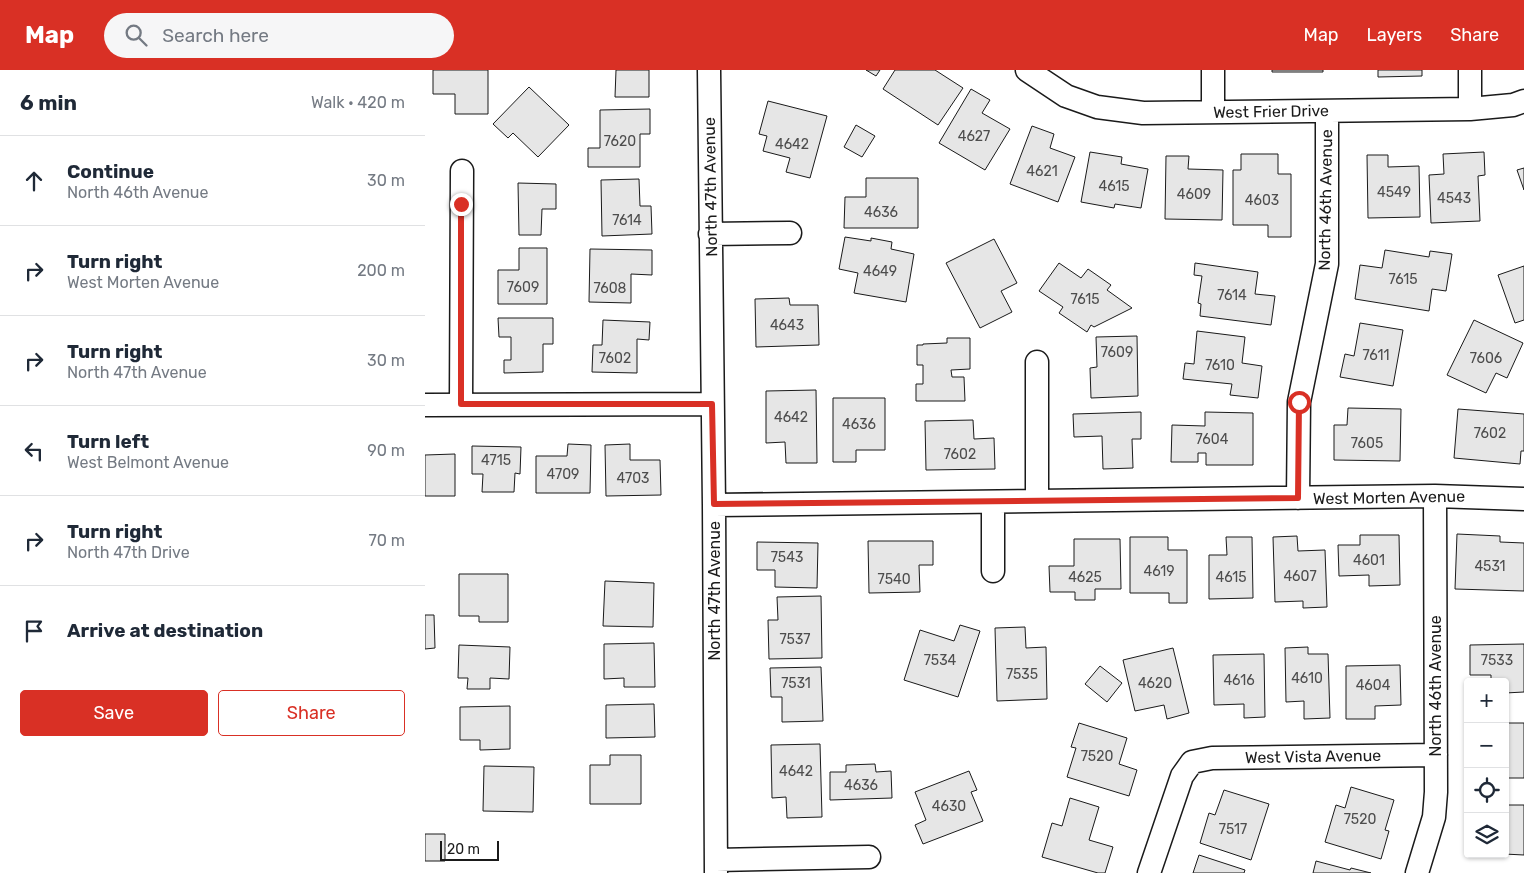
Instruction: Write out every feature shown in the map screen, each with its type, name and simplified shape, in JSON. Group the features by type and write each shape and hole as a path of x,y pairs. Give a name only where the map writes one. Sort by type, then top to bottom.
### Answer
{"street":[{"name":"North 47th Avenue","path":"709,70 716,866"},
{"name":"West Frier Drive","path":"1027,70 1066,96 1097,108 1143,113 1470,109 1524,101"},
{"path":"1213,70 1213,112"},
{"path":"1470,70 1470,109"},
{"name":"North 46th Avenue","path":"1298,498 1299,402 1327,264 1327,111"},
{"path":"461,404 462,171"},
{"path":"710,234 790,233"},
{"path":"1037,362 1037,501"},
{"path":"425,405 712,404"},
{"name":"North 46th Avenue","path":"1417,873 1434,817 1436,755 1435,496"},
{"name":"West Morten Avenue","path":"714,504 1435,496 1524,499"},
{"path":"993,502 993,571"},
{"name":"West Vista Avenue","path":"1149,873 1182,776 1192,762 1212,758 1436,755"},
{"path":"716,866 869,856"}],"building":[{"path":"433,70 488,70 488,114 455,114 455,94 433,94"},
{"path":"616,70 649,70 649,97 615,97"},
{"path":"866,70 880,70 876,76"},
{"path":"895,70 935,70 963,88 938,125 883,89"},
{"path":"1272,70 1323,70 1323,72 1272,72"},
{"path":"1378,70 1422,70 1422,76 1378,77"},
{"path":"529,87 569,125 538,157 513,133 508,138 493,124"},
{"path":"971,89 990,100 982,113 1010,129 985,170 939,143"},
{"path":"768,101 827,116 810,178 786,172 790,158 763,151 767,136 759,134"},
{"path":"650,109 650,134 640,134 640,167 588,167 588,148 600,148 600,110"},
{"path":"856,125 875,136 862,157 844,147"},
{"path":"1032,126 1054,134 1050,148 1075,157 1058,202 1010,184"},
{"path":"1090,152 1122,157 1121,164 1148,169 1141,208 1115,204 1114,208 1081,202"},
{"path":"1484,152 1485,175 1478,176 1480,221 1431,223 1429,175 1444,174 1443,154"},
{"path":"1241,154 1278,154 1278,174 1291,174 1291,237 1268,237 1268,225 1233,225 1233,170 1241,170"},
{"path":"1367,155 1388,155 1388,167 1419,166 1420,217 1368,218"},
{"path":"1166,156 1189,156 1188,169 1223,170 1222,220 1165,219"},
{"path":"1524,168 1524,190 1517,170"},
{"path":"866,178 918,178 918,228 844,228 845,197 866,197"},
{"path":"639,179 640,206 651,206 652,234 602,236 601,180"},
{"path":"518,183 556,184 556,209 542,209 541,235 519,235"},
{"path":"845,237 871,241 871,238 892,242 891,249 914,254 906,302 854,293 858,273 839,269"},
{"path":"994,239 1017,283 1001,291 1012,312 980,328 946,263"},
{"path":"519,248 547,248 547,304 498,304 498,270 519,270"},
{"path":"590,249 652,250 652,275 631,274 631,303 589,302"},
{"path":"1385,250 1429,257 1430,251 1452,254 1446,291 1432,289 1429,311 1355,299 1360,265 1382,268"},
{"path":"1059,263 1081,278 1088,269 1111,285 1107,290 1132,308 1094,327 1091,325 1087,332 1059,313 1063,307 1039,291"},
{"path":"1195,263 1258,272 1255,294 1275,296 1271,325 1200,316 1201,304 1198,303 1202,276 1194,275"},
{"path":"1524,266 1524,320 1515,323 1498,275"},
{"path":"789,298 790,305 818,305 819,345 756,347 755,299"},
{"path":"498,318 553,318 553,344 543,344 543,372 504,373 504,360 511,360 511,337 499,337"},
{"path":"603,320 650,322 649,340 637,339 637,373 592,372 593,345 602,345"},
{"path":"1474,320 1523,343 1507,378 1496,373 1486,393 1447,375"},
{"path":"1360,323 1403,330 1393,386 1340,377 1345,354 1354,356"},
{"path":"1197,331 1245,337 1242,363 1262,366 1258,398 1230,395 1232,384 1183,379 1185,363 1194,364"},
{"path":"1137,336 1138,396 1091,398 1090,368 1097,367 1096,337"},
{"path":"947,338 970,338 970,369 951,370 952,377 964,377 965,401 916,401 916,384 923,384 923,365 917,365 917,345 947,343"},
{"path":"816,390 817,463 786,463 785,442 766,443 766,391"},
{"path":"833,398 885,398 885,450 856,450 856,462 833,462"},
{"path":"1348,408 1401,409 1400,461 1334,460 1334,425 1347,425"},
{"path":"1458,409 1524,414 1524,451 1521,451 1520,464 1454,458"},
{"path":"1141,412 1141,439 1132,439 1133,468 1103,469 1102,436 1074,437 1073,414"},
{"path":"1205,412 1253,413 1253,465 1206,465 1206,453 1198,453 1198,462 1171,462 1172,425 1205,426"},
{"path":"973,420 974,439 994,438 995,469 926,470 925,421"},
{"path":"568,444 591,445 590,493 536,493 536,456 567,456"},
{"path":"630,444 630,460 660,460 661,495 606,496 605,445"},
{"path":"472,446 521,447 520,474 515,473 514,492 482,492 483,474 472,474"},
{"path":"455,454 455,496 425,496 425,455"},
{"path":"1457,534 1500,536 1500,542 1524,543 1524,591 1455,589"},
{"path":"1360,535 1399,535 1400,585 1369,586 1369,575 1339,576 1338,545 1360,545"},
{"path":"1297,536 1298,551 1325,550 1327,607 1303,608 1303,601 1275,602 1273,537"},
{"path":"1130,537 1168,537 1168,550 1187,550 1187,603 1169,603 1169,593 1130,593"},
{"path":"1226,537 1252,537 1253,598 1209,599 1209,555 1227,555"},
{"path":"1074,539 1120,539 1121,589 1095,589 1095,600 1075,600 1075,592 1050,592 1049,566 1074,566"},
{"path":"868,541 933,541 933,565 919,565 920,592 869,593"},
{"path":"757,542 818,543 817,588 775,587 775,570 757,570"},
{"path":"459,574 508,574 508,622 479,622 479,616 459,616"},
{"path":"605,581 654,583 653,627 603,626"},
{"path":"821,596 822,658 769,659 768,620 778,620 777,597"},
{"path":"425,615 434,615 435,648 425,649"},
{"path":"960,625 980,631 958,697 904,680 920,630 954,641"},
{"path":"1025,627 1026,648 1046,647 1047,699 997,701 995,628"},
{"path":"654,643 655,687 624,687 624,678 604,679 604,644"},
{"path":"1524,644 1524,692 1509,693 1509,678 1491,678 1491,675 1470,675 1470,645"},
{"path":"459,645 510,647 509,679 490,678 490,689 467,689 468,678 458,678"},
{"path":"1308,647 1308,654 1328,654 1330,718 1304,719 1304,701 1286,702 1285,648"},
{"path":"1173,648 1189,713 1167,719 1164,705 1135,711 1123,660"},
{"path":"1264,654 1265,717 1244,718 1244,704 1214,705 1213,655"},
{"path":"1400,665 1401,705 1375,706 1375,719 1346,719 1346,666"},
{"path":"1100,666 1122,683 1107,702 1085,684"},
{"path":"821,667 823,721 782,722 782,697 771,697 770,668"},
{"path":"654,704 655,737 606,738 606,705"},
{"path":"510,706 510,749 480,750 480,740 460,740 460,707"},
{"path":"1079,723 1127,738 1119,764 1137,770 1129,796 1067,777 1076,748 1071,747"},
{"path":"1509,723 1524,723 1524,778 1509,778"},
{"path":"820,744 822,817 787,818 786,797 772,798 771,745"},
{"path":"610,755 641,755 641,804 590,804 590,765 610,765"},
{"path":"875,764 876,772 891,771 892,798 830,800 830,772 846,772 846,765"},
{"path":"484,766 534,767 533,812 483,811"},
{"path":"969,771 977,790 971,792 983,821 923,844 915,825 926,820 915,792"},
{"path":"1351,787 1394,800 1385,830 1389,831 1381,859 1325,842 1336,805 1345,808"},
{"path":"1224,790 1269,804 1251,860 1200,843 1209,813 1215,815"},
{"path":"1070,798 1099,807 1089,840 1113,847 1105,873 1098,873 1042,857 1052,823 1062,826"},
{"path":"1509,805 1524,805 1524,855 1509,854"},
{"path":"425,834 445,834 445,861 425,861"},
{"path":"1199,855 1245,870 1244,873 1193,873"},
{"path":"1316,861 1350,870 1351,868 1371,873 1313,873"}],"route":[{"path":"461,204 461,404 712,404 714,504 1298,498 1299,402"}]}
